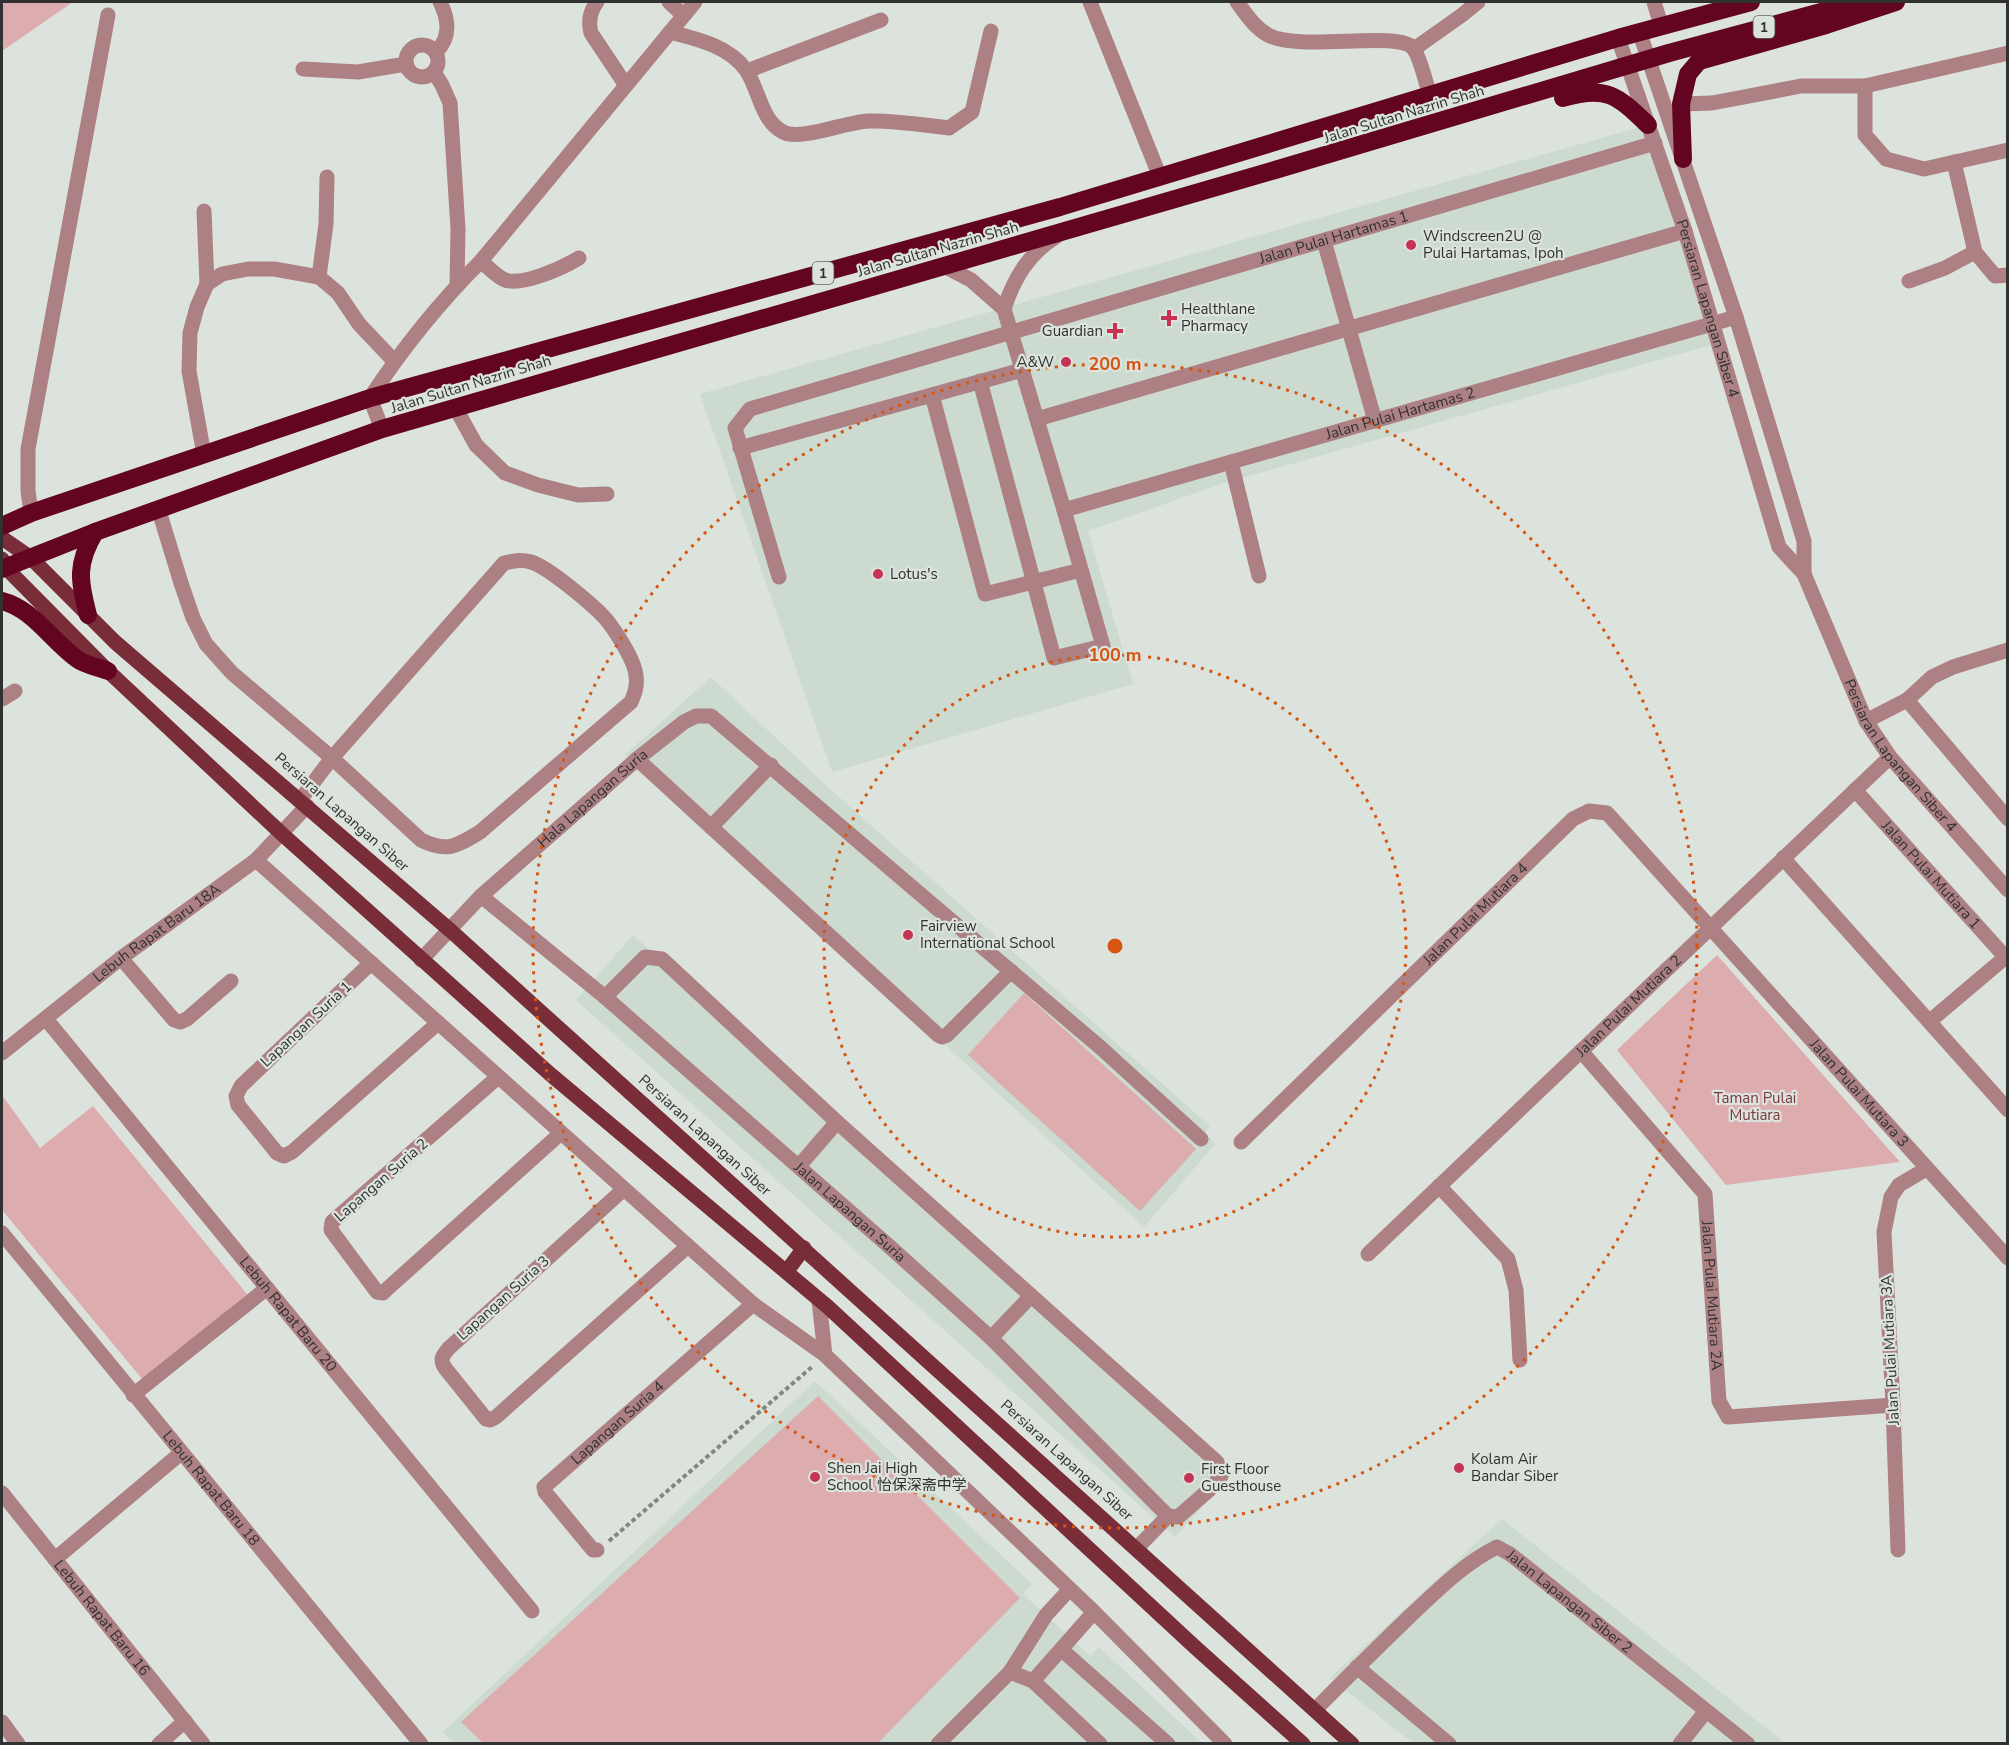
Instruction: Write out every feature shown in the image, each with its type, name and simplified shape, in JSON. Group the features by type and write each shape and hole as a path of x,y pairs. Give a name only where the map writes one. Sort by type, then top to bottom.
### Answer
{"highway":[{"name":"Jalan Sultan Nazrin Shah","path":"2,526 31,513 370,398 1060,207 1660,25 1750,2"},
{"name":"Jalan Sultan Nazrin Shah","path":"3,565 31,558 95,532 159,511 382,429 1649,59 1858,2"},
{"path":"1683,159 1681,104 1688,74 1699,61 1717,54 1826,25 1896,2"},
{"path":"1398,134 1425,138 1585,91 1605,93 1625,103 1648,124"},
{"path":"88,615 80,587 85,549 95,532"},
{"path":"2,601 24,611 78,660 108,671"}],"main road":[{"name":"Persiaran Lapangan Siber","path":"2,538 31,558 115,642 451,931 1352,1743"},
{"path":"3,565 108,671 421,960 550,1074 787,1271 1188,1641 1303,1743"},
{"path":"787,1271 804,1248"}],"street":[{"path":"436,52 444,44 447,30 448,17 440,2"},
{"path":"597,2 592,10 589,25 591,33 625,84"},
{"path":"669,2 683,15"},
{"path":"382,429 370,398 394,362 457,285 481,261 695,2"},
{"path":"1090,2 1160,177"},
{"path":"1237,2 1256,26 1270,36 1288,41 1407,43 1414,49 1430,95"},
{"path":"1414,49 1478,2"},
{"path":"1654,2 1660,25"},
{"path":"31,513 28,491 28,448 108,15"},
{"path":"747,71 881,20"},
{"path":"670,32 714,46 739,62 747,71 769,119 782,132 796,136 868,121 950,128 972,112 991,31"},
{"name":"Persiaran Lapangan Siber 4","path":"1640,31 1736,317 1804,541 1804,574"},
{"name":"Persiaran Lapangan Siber 4","path":"1618,38 1685,231 1779,547 1804,574 1866,721 1890,757 2007,890"},
{"path":"424,45 436,52 438,66 428,76 421,78 409,70 406,64 407,56 416,46 424,45"},
{"path":"1681,104 1712,103 1801,86 1865,86 2007,53"},
{"path":"303,69 358,72 406,64"},
{"path":"434,72 450,103 458,229 457,285"},
{"path":"1865,86 1865,135 1887,159 1924,169 2007,150"},
{"name":"Jalan Pulai Hartamas 1","path":"740,448 735,428 750,409 1655,143"},
{"path":"1954,162 1975,252 1995,276 2007,275"},
{"path":"319,277 326,224 327,177"},
{"path":"204,211 207,284 197,306 190,333 189,371 204,455"},
{"path":"980,381 1054,658 1103,646 1004,309 1008,295 1024,264 1043,244 1068,230"},
{"path":"1037,419 1685,231"},
{"path":"1324,240 1375,421"},
{"path":"1909,281 1945,268 1975,252"},
{"path":"481,261 504,280 513,281 561,268 579,258"},
{"path":"944,266 971,280 1004,309"},
{"path":"207,284 222,274 248,269 274,269 319,277 338,293 359,324 394,362"},
{"name":"Jalan Pulai Hartamas 2","path":"1064,510 1736,317"},
{"path":"779,577 740,448 1022,370"},
{"path":"932,395 985,594 1082,570"},
{"path":"455,408 476,445 505,473 538,485 578,495 607,494"},
{"path":"1231,462 1259,576"},
{"path":"159,511 187,600 206,644 232,673 332,758"},
{"name":"Lebuh Rapat Baru 18A","path":"2,1053 121,958 256,860 282,834 332,758 504,563 522,560 535,563 561,581 604,618 621,642 635,670 637,689 631,702 480,832 457,846 436,848 421,840 332,758"},
{"path":"1866,721 1907,700 1932,676 2007,650"},
{"path":"2,699 15,691"},
{"path":"1907,700 2007,819"},
{"name":"Hala Lapangan Suria","path":"421,960 451,931 481,896 637,759 684,722 696,716 711,716 771,765"},
{"name":"Jalan Pulai Mutiara 2","path":"1368,1254 1890,757"},
{"path":"637,759 938,1035 942,1037 947,1035 1011,971"},
{"path":"711,827 771,765 1101,1048 1201,1138"},
{"name":"Jalan Pulai Mutiara 1","path":"1855,790 2007,957"},
{"name":"Jalan Pulai Mutiara 4","path":"1241,1142 1574,819 1588,811 1607,813 1711,927"},
{"path":"1783,858 2007,1110"},
{"path":"256,860 753,1304 825,1356 1069,1590 1095,1612 1226,1743"},
{"name":"Jalan Lapangan Suria","path":"481,896 605,997 991,1338 1168,1516"},
{"name":"Jalan Pulai Mutiara 3","path":"1711,927 1926,1169 2006,1253"},
{"path":"605,997 645,957 662,959 837,1122 1217,1462 1221,1476 1209,1490 1178,1517 1168,1516 1137,1548"},
{"path":"1930,1022 2007,957"},
{"path":"121,958 174,1020 180,1022 187,1019 231,981"},
{"name":"Lapangan Suria 1","path":"371,963 242,1086 236,1096 238,1105 277,1153 284,1156 300,1145 438,1023"},
{"name":"Lebuh Rapat Baru 20","path":"46,1019 532,1611"},
{"name":"Jalan Pulai Mutiara 2A","path":"1581,1051 1705,1194 1719,1401 1728,1417 1893,1405"},
{"name":"Lapangan Suria 2","path":"498,1077 332,1222 331,1230 377,1292 382,1293 561,1133"},
{"path":"799,1166 837,1122"},
{"name":"Jalan Pulai Mutiara 3A","path":"1898,1550 1884,1232 1891,1197 1899,1185 1926,1169"},
{"path":"1439,1186 1508,1259 1516,1290 1520,1360"},
{"name":"Lapangan Suria 3","path":"624,1188 449,1348 442,1357 445,1368 486,1419 496,1417 688,1246"},
{"name":"Lebuh Rapat Baru 18","path":"2,1233 133,1395 422,1743"},
{"path":"133,1395 267,1288"},
{"path":"991,1338 1031,1296"},
{"path":"819,1301 825,1356"},
{"name":"Lapangan Suria 4","path":"597,1550 593,1550 545,1492 544,1487 753,1304"},
{"path":"55,1558 181,1453"},
{"name":"Lebuh Rapat Baru 16","path":"3,1500 55,1558 203,1743"},
{"name":"Jalan Lapangan Siber 2","path":"1315,1710 1456,1573 1478,1556 1497,1547 1510,1554 1748,1743"},
{"path":"938,1743 1010,1672 1046,1616 1069,1590"},
{"path":"1033,1681 1095,1612"},
{"path":"1062,1650 1168,1743"},
{"path":"1357,1667 1449,1743"},
{"path":"1010,1672 1033,1681 1100,1743"},
{"path":"1680,1743 1706,1711"},
{"path":"159,1743 185,1721"},
{"path":"2,1722 18,1743"}],"path":[{"path":"597,1550 825,1356"}],"shaded area":[{"path":"1647,125 1715,344 1224,483 1088,531 1133,684 832,772 700,394"},
{"name":"Fairview International School","path":"711,677 830,789 1210,1126 1205,1133 1215,1144 1144,1227 955,1054 687,816 625,755"},
{"path":"633,935 1233,1472 1175,1537 576,1000"},
{"name":"Shen Jai High School 怡保深斋中学","path":"815,1381 1032,1584 1023,1594 1090,1656 1099,1647 1202,1743 455,1744 443,1732"},
{"path":"1502,1519 1785,1743 1413,1743 1330,1678"}],"green space":[{"path":"2,2 73,2 2,51"},
{"name":"Taman Pulai Mutiara","path":"1717,955 1900,1162 1726,1185 1617,1050"},
{"path":"1024,993 1196,1149 1140,1211 968,1055"},
{"path":"2,1095 40,1148 93,1106 247,1294 143,1380 2,1210"},
{"name":"Shen Jai High School 怡保深斋中学","path":"818,1396 1020,1598 878,1743 483,1743 461,1722"}],"place":[{"name":"Windscreen2U @ Pulai Hartamas, Ipoh","path":"1411,245"},
{"name":"Healthlane Pharmacy","path":"1169,318"},
{"name":"Guardian","path":"1115,331"},
{"name":"A&W","path":"1066,362"},
{"name":"Lotus's","path":"878,574"},
{"name":"Fairview International School","path":"908,935"},
{"name":"Kolam Air Bandar Siber","path":"1459,1468"},
{"name":"Shen Jai High School 怡保深斋中学","path":"815,1477"},
{"name":"First Floor Guesthouse","path":"1189,1478"}]}
